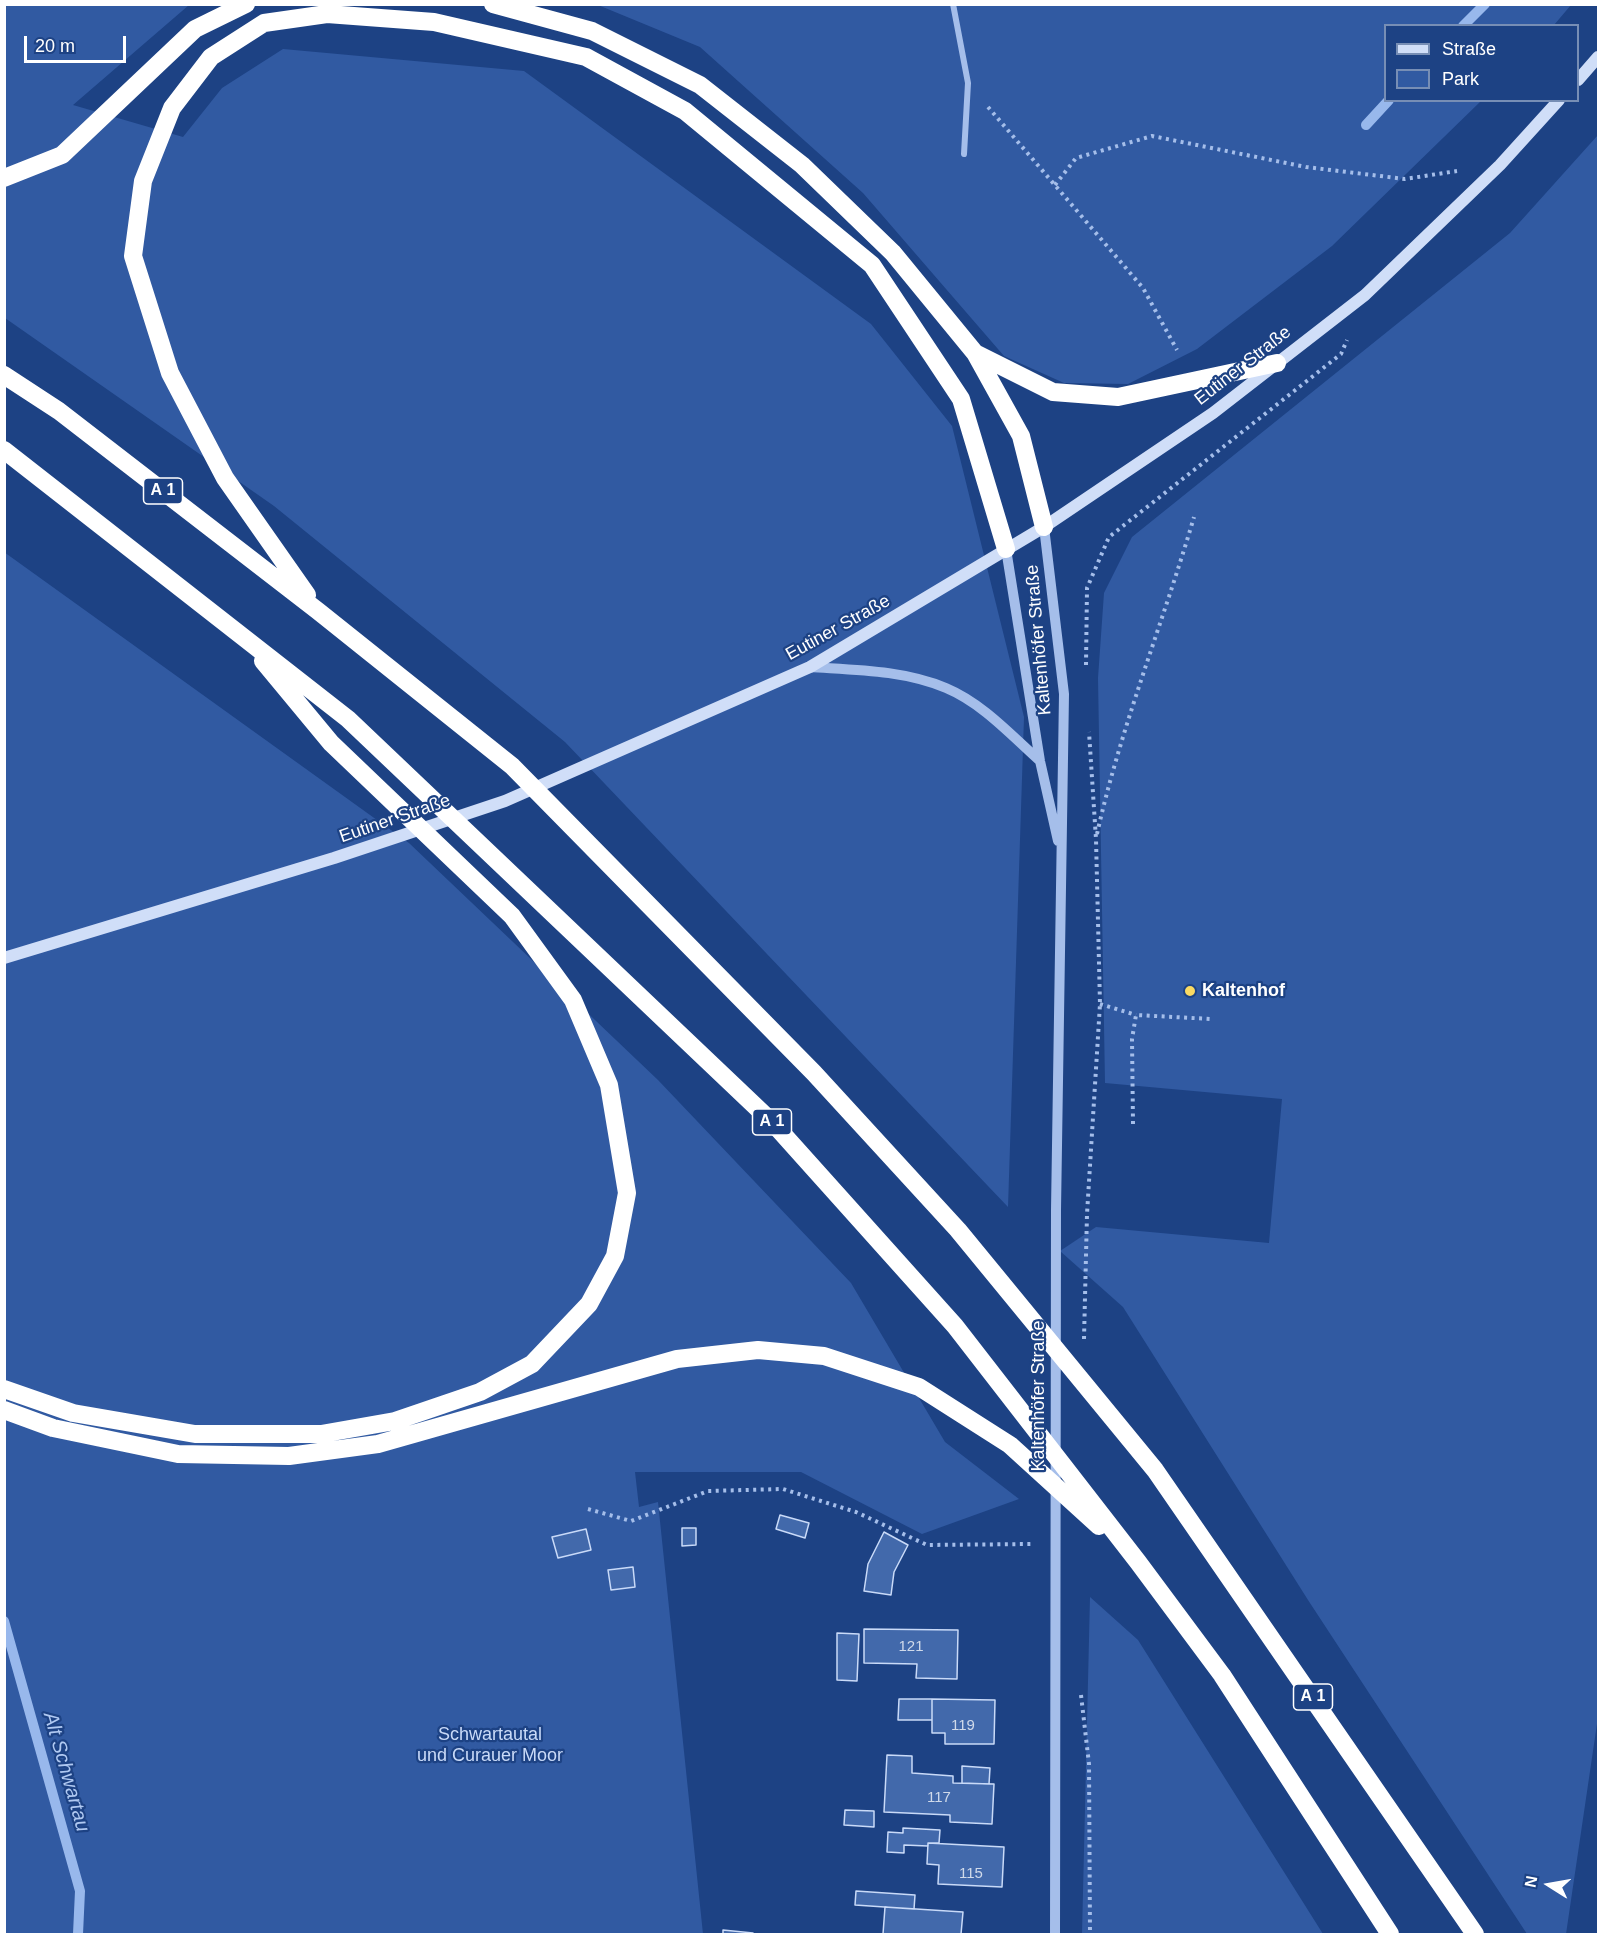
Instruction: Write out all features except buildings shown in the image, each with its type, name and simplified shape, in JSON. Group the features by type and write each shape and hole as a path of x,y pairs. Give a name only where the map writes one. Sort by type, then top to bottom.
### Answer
{"highway":[{"path":"4,178 62,156 195,29 246,4"},
{"path":"493,4 592,31 700,85 801,165 884,245 975,353 1021,436 1044,527"},
{"path":"318,611 225,478 170,373 133,256 143,181 172,108 211,57 264,23 327,14 434,22 586,57 685,111 872,265 962,399 1006,549"},
{"path":"975,353 1053,392 1118,397 1277,363"},
{"name":"A 1","path":"4,375 59,411 372,653 512,766 814,1073 958,1230 1155,1470 1472,1930"},
{"name":"A 1","path":"4,450 348,719 773,1123 955,1326 1138,1562 1222,1675 1390,1935"},
{"path":"4,1389 73,1413 195,1434 321,1434 395,1421 480,1392 532,1364 589,1305 615,1256 627,1193 609,1085 573,1000 512,916 331,743 241,634"},
{"path":"4,1410 53,1428 178,1454 289,1456 378,1444 677,1359 758,1350 824,1356 919,1387 1010,1445 1138,1562"}],"main road":[{"path":"1579,79 1599,57"},
{"name":"Eutiner Straße","path":"4,958 334,858 504,801 810,667 1044,527 1213,413 1365,295 1500,165 1557,102"}],"street":[{"path":"952,4 968,83 964,154"},
{"name":"Kaltenhöfer Straße","path":"1044,527 1064,694 1056,1222 1055,1935"},
{"name":"Kaltenhöfer Straße","path":"1006,549 1040,761 1062,859"},
{"path":"810,667 893,673 946,688 987,713 1040,761"}],"path":[{"path":"968,83 1143,288 1177,350"},
{"path":"1056,185 1076,158 1152,136 1306,167 1405,179 1500,165"},
{"path":"1086,671 1087,588 1109,537 1341,354 1365,295"},
{"path":"1096,839 1111,773 1170,601 1194,517"},
{"path":"1083,1346 1087,1214 1100,1004 1096,839 1089,731"},
{"path":"1100,1004 1136,1015 1211,1019"},
{"path":"1133,1124 1132,1040 1136,1015"},
{"path":"588,1509 631,1521 708,1491 783,1489 856,1512 927,1545 1055,1544"},
{"path":"1080,1687 1089,1764 1090,1935"}],"green space":[{"path":"4,5 189,5 73,105 183,137 222,88 283,49 524,71 871,324 952,426 1024,717 1008,1207 565,742 274,506 5,318"},
{"path":"598,5 1571,5 1555,24 1384,24 1384,102 1480,102 1332,246 1197,349 1128,384 1064,383 1004,356 863,193 700,47"},
{"path":"1598,135 1598,1717 1566,1934 1527,1934 1308,1600 1123,1307 1060,1251 1096,1227 1269,1243 1282,1099 1105,1083 1098,678 1104,593 1132,537 1510,233"},
{"name":"Schwartautal und Curauer Moor","path":"4,552 409,843 658,1080 851,1283 945,1442 1019,1499 922,1534 801,1472 635,1472 639,1507 658,1502 703,1934 5,1934"},
{"path":"1090,1597 1138,1640 1323,1934 1082,1934"}],"waterway":[{"path":"1465,24 1485,4"},
{"path":"1366,125 1387,102"},
{"name":"Alt Schwartau","path":"4,1621 80,1891 78,1934"}],"place":[{"name":"Kaltenhof","path":"1190,991"}]}
